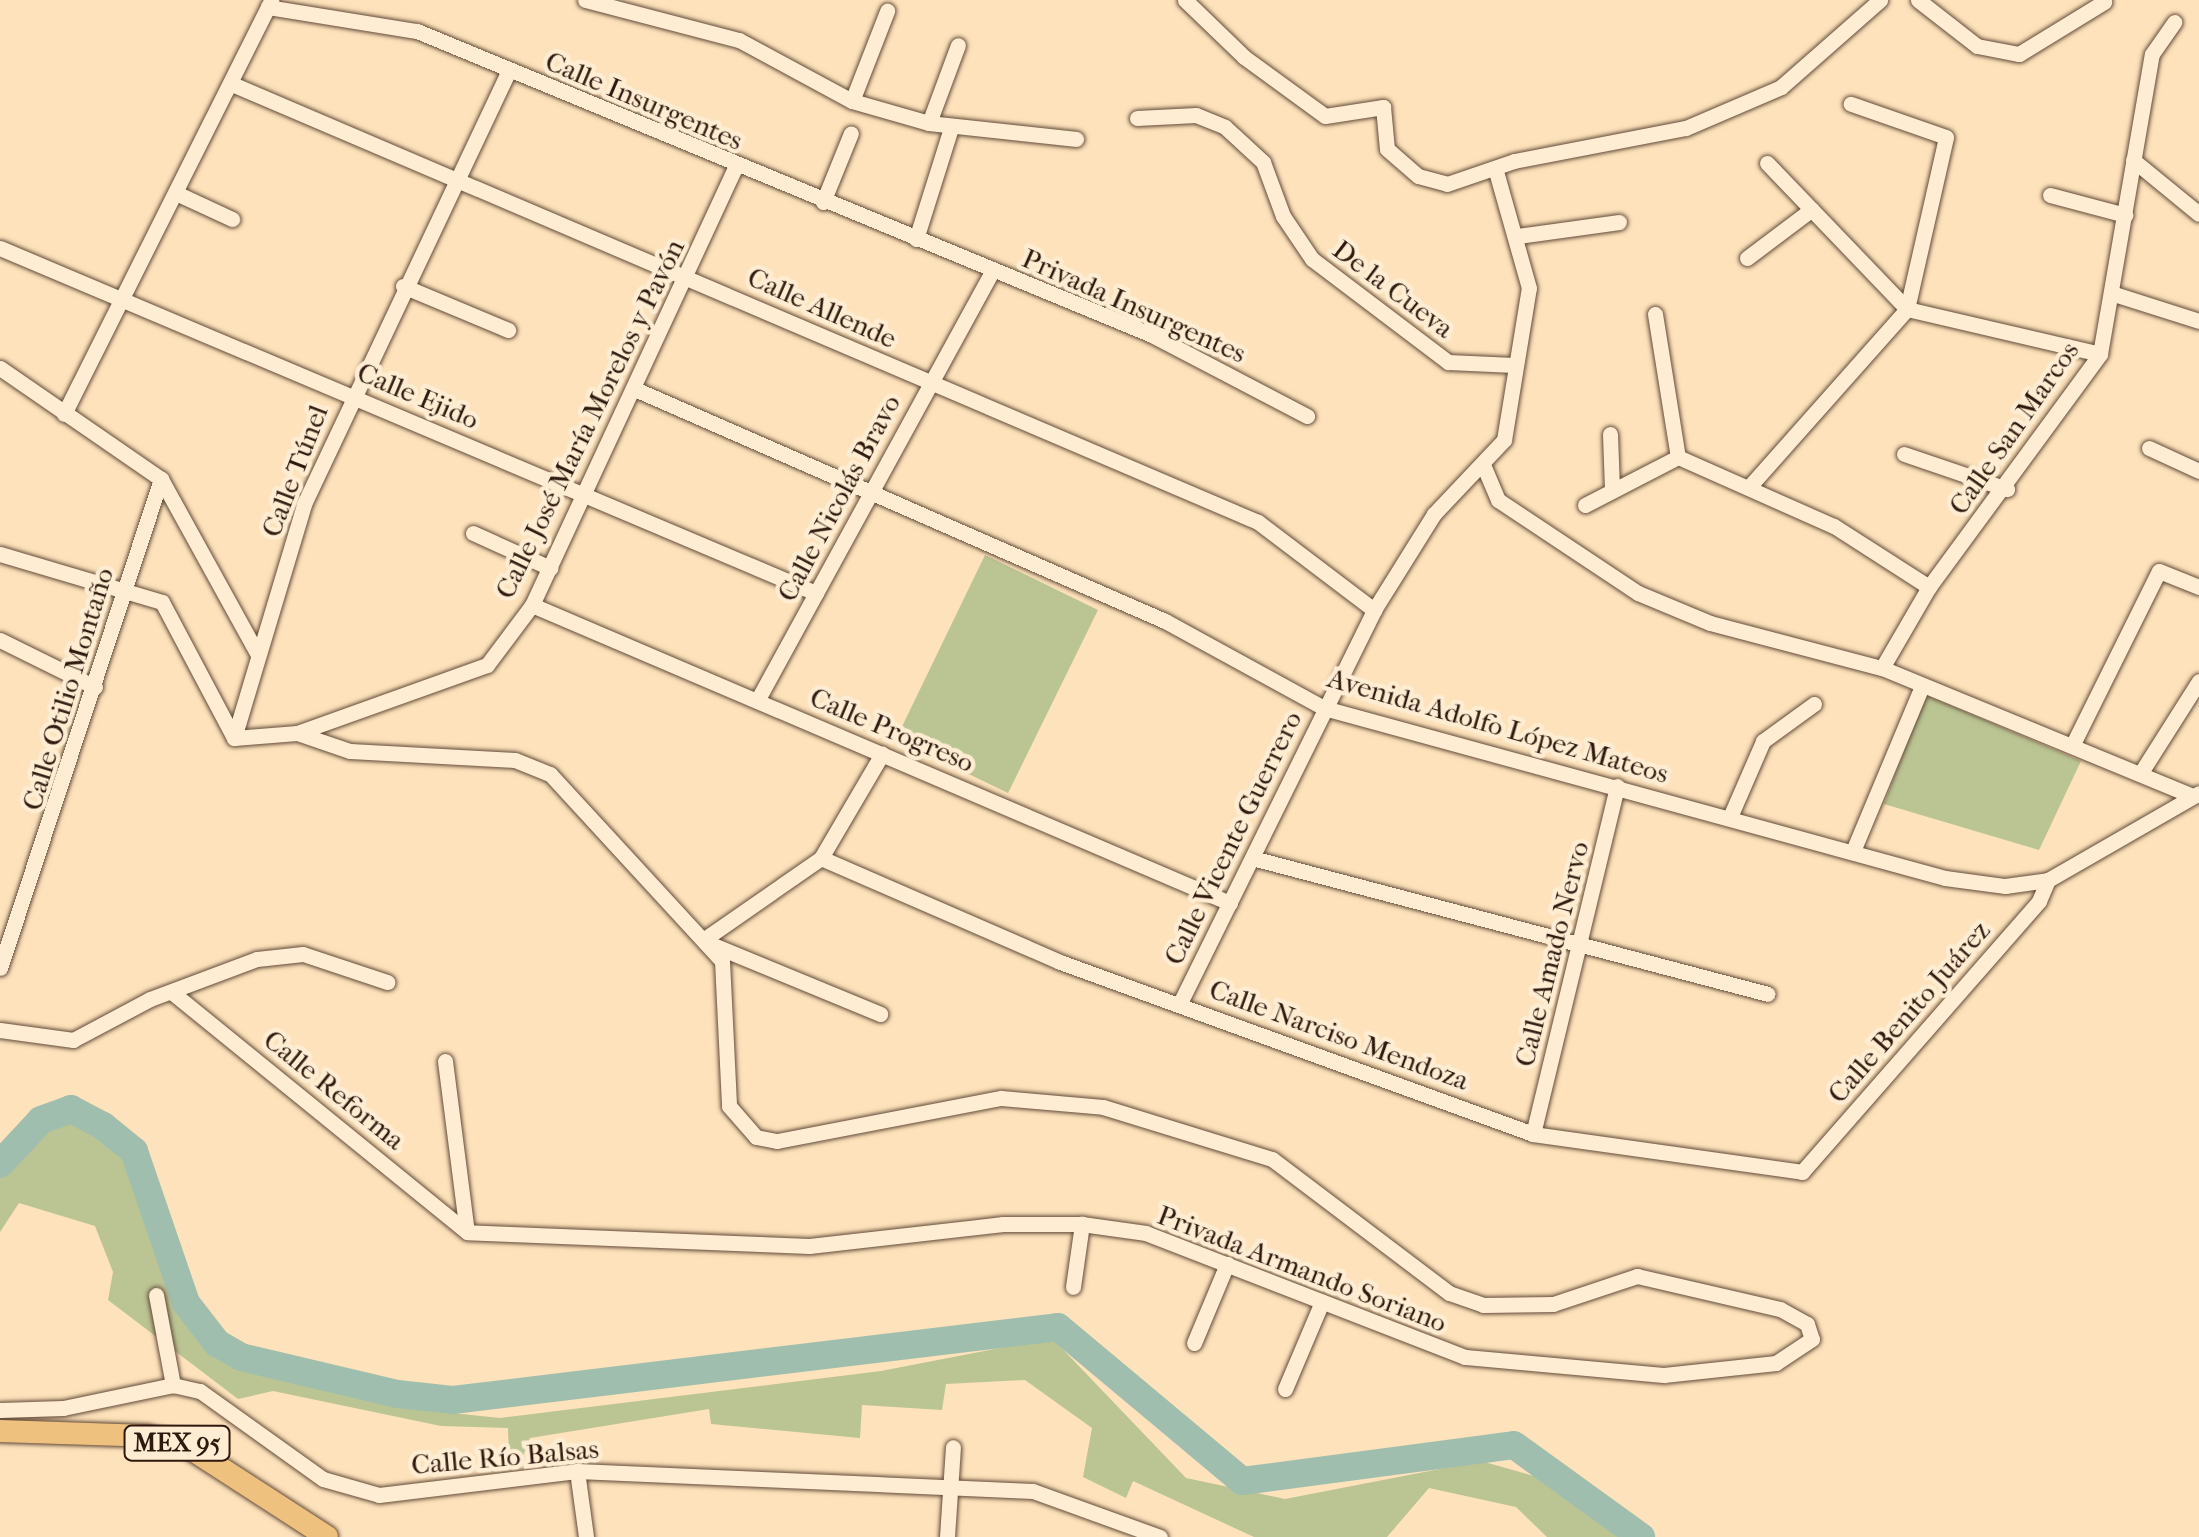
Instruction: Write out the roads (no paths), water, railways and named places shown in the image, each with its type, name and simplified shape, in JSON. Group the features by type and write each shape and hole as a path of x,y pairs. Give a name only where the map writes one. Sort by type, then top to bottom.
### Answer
{"main road":[{"name":"MEX 95","path":"0,1432 185,1445 327,1537"}],"street":[{"path":"585,0 739,40 852,101 929,123 1076,139"},
{"path":"1185,0 1256,67 1326,116 1383,107 1387,148 1418,176 1447,184 1686,128 1781,87 1880,0"},
{"path":"1918,0 1977,46 2018,54 2104,2"},
{"path":"64,414 118,296 176,193 270,3"},
{"name":"Calle Insurgentes","path":"270,3 418,32 735,167 994,270"},
{"path":"852,101 886,11"},
{"name":"Calle San Marcos","path":"1882,668 1928,587 2006,489 2100,354 2152,54 2174,22"},
{"path":"929,123 958,45"},
{"name":"Calle Túnel","path":"234,738 304,504 351,395 509,70"},
{"name":"Calle Allende","path":"232,84 1258,522 1374,610"},
{"path":"1749,487 1908,308 1946,137 1851,104"},
{"name":"De la Cueva","path":"1138,118 1196,115 1225,126 1263,162 1283,216 1312,260 1448,362 1514,365"},
{"path":"916,239 950,128"},
{"path":"823,202 851,133"},
{"path":"2133,160 2199,214"},
{"path":"1767,162 1908,308 2100,354"},
{"name":"Calle José María Morelos y Pavón","path":"298,733 487,664 532,605 637,390 735,167"},
{"name":"Calle Vicente Guerrero","path":"1180,1003 1256,859 1324,708 1374,610 1434,514 1484,466 1504,440 1529,288 1518,236 1496,171"},
{"path":"176,193 232,218"},
{"path":"2050,194 2125,215"},
{"path":"1747,258 1812,209"},
{"path":"1518,236 1619,222"},
{"name":"Calle Ejido","path":"0,248 816,593"},
{"name":"Calle Nicolás Bravo","path":"758,699 994,270"},
{"name":"Privada Insurgentes","path":"994,270 1152,334 1307,416"},
{"path":"403,286 508,330"},
{"path":"2111,293 2199,321"},
{"path":"1654,314 1678,458"},
{"path":"0,368 161,480 258,655"},
{"name":"Avenida Adolfo López Mateos","path":"637,390 1166,620 1324,708 1945,878 2005,886 2048,880 2196,795"},
{"path":"1610,434 1612,488"},
{"path":"2150,448 2199,471"},
{"path":"1904,454 2006,489"},
{"path":"1584,505 1678,458 1834,526 1928,587"},
{"path":"1484,466 1498,500 1638,593 1710,623 1882,668 2196,795"},
{"name":"Calle Otilio Montaño","path":"0,968 96,687 161,480"},
{"path":"472,533 550,568"},
{"path":"0,554 162,602 234,738 298,733 350,751 515,760 550,774 708,940 880,1014"},
{"path":"2073,744 2159,571 2199,587"},
{"name":"Calle Progreso","path":"532,605 1230,903"},
{"path":"0,640 96,687"},
{"path":"2140,774 2199,681"},
{"path":"1853,850 1922,686"},
{"path":"1730,817 1763,741 1814,704"},
{"path":"708,940 821,858 882,754"},
{"name":"Calle Amado Nervo","path":"1532,1134 1582,946 1617,786"},
{"name":"Calle Narciso Mendoza","path":"821,858 1060,962 1532,1134 1802,1172"},
{"path":"1256,859 1768,994"},
{"name":"Calle Benito Juárez","path":"1802,1172 2040,901 2048,880"},
{"name":"Privada Armando Soriano","path":"467,1232 646,1236 810,1246 1003,1224 1082,1224 1146,1233 1428,1348 1588,1371 1664,1376 1776,1363 1812,1339 1808,1324 1780,1310 1637,1276 1553,1304 1483,1304 1450,1293 1272,1159 1103,1107 1001,1098 776,1141 756,1137 728,1106 728,982 708,940"},
{"path":"0,1030 73,1040 172,992 258,960 303,954 387,982"},
{"name":"Calle Reforma","path":"172,992 467,1232"},
{"path":"445,1061 467,1232"},
{"path":"1072,1287 1082,1224"},
{"path":"1194,1343 1227,1264"},
{"path":"0,1410 63,1408 173,1385 156,1295"},
{"path":"1285,1389 1322,1302"},
{"name":"Calle Río Balsas","path":"173,1385 200,1391 350,1492 578,1470 1034,1491 1160,1537"},
{"path":"947,1537 953,1446"},
{"path":"578,1470 586,1537"}],"waterway":[{"path":"0,1164 41,1120 71,1109 103,1126 134,1151 186,1303 217,1343 241,1357 397,1394 453,1400 1058,1327 1242,1481 1514,1445 1641,1537"}]}
